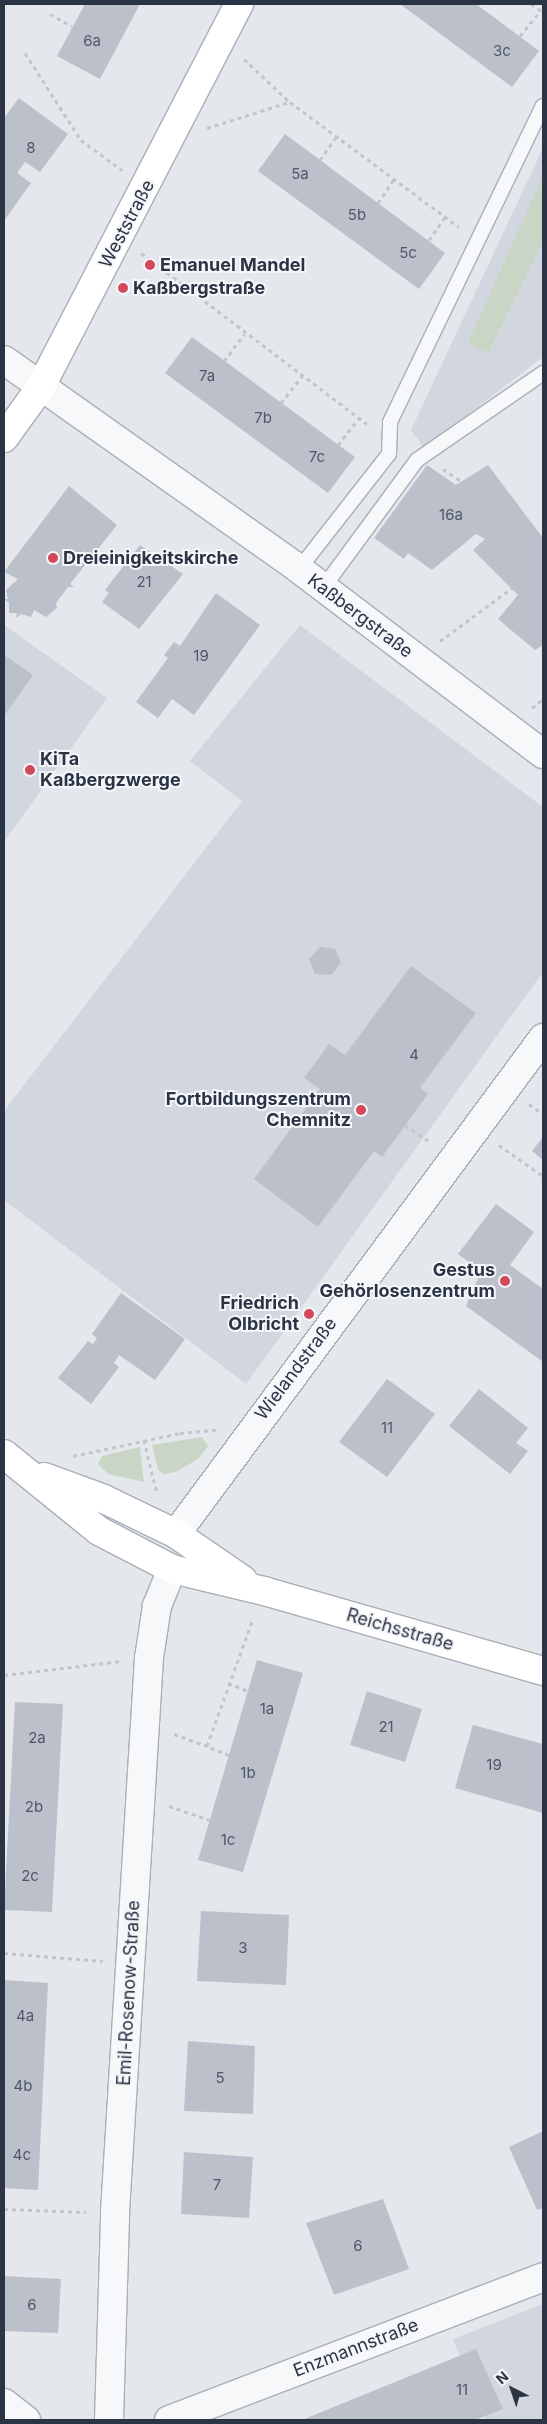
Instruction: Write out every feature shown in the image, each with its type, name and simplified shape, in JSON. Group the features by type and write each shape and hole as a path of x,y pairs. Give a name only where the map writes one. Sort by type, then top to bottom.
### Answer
{"main road":[{"name":"Weststraße","path":"4,438 40,388 147,188 239,4"},
{"name":"Reichsstraße","path":"14,1462 104,1499 176,1534 260,1590"},
{"name":"Reichsstraße","path":"14,1462 98,1531 172,1569 260,1590 543,1671"}],"street":[{"name":"Kaßbergstraße","path":"4,360 40,388 298,569 543,754"},
{"name":"Wielandstraße","path":"176,1534 251,1428 543,1038"},
{"name":"Emil-Rosenow-Straße","path":"109,2420 115,2212 149,1658 157,1606 172,1569"},
{"name":"Enzmannstraße","path":"169,2420 543,2277"},
{"path":"4,2403 26,2420"}],"lane":[{"path":"298,569 390,454 390,422 480,242 543,106"},
{"path":"323,588 417,460 543,373"}],"path":[{"path":"520,36 542,11 531,4"},
{"path":"50,14 72,26"},
{"path":"223,39 290,102 480,242"},
{"path":"25,53 81,140 147,188"},
{"path":"172,138 290,102"},
{"path":"320,160 337,136"},
{"path":"378,203 394,179"},
{"path":"429,240 445,217"},
{"path":"121,237 244,334 390,441"},
{"path":"224,361 244,334"},
{"path":"281,403 302,376"},
{"path":"338,445 359,418"},
{"path":"416,659 512,588"},
{"path":"476,1128 543,1176"},
{"path":"14,1462 144,1440 251,1428"},
{"path":"144,1440 159,1490 155,1498"},
{"path":"229,1755 207,1746 260,1590"},
{"path":"4,1675 122,1661"},
{"path":"228,1683 248,1691"},
{"path":"140,1796 210,1820"},
{"path":"4,1953 130,1963"},
{"path":"4,2209 115,2212"}],"shaded area":[{"path":"543,148 543,357 424,448 411,430"},
{"name":"KiTa Kaßbergzwerge","path":"4,625 107,698 4,842"},
{"path":"300,625 543,807 543,972 246,1384 4,1200 4,1111 242,801 190,761"},
{"path":"543,2304 543,2420 485,2420 453,2339"}],"green space":[{"path":"543,175 543,241 488,353 468,343"},
{"path":"202,1437 208,1446 198,1459 176,1472 163,1474 158,1469 152,1445"},
{"path":"140,1447 144,1482 108,1474 98,1464 102,1456"}],"building":[{"path":"85,4 140,4 100,79 57,56"},
{"path":"400,4 476,4 539,51 512,87"},
{"path":"19,98 68,134 40,172 25,162 17,173 31,183 4,221 4,118"},
{"path":"285,134 445,253 419,289 258,171"},
{"path":"192,337 355,457 328,493 165,373"},
{"path":"427,465 456,485 488,465 543,538 543,645 535,650 498,619 518,595 473,550 485,539 476,534 432,570 408,553 404,559 374,538"},
{"name":"Dreieinigkeitskirche","path":"69,486 117,525 70,584 74,587 68,587 56,603 57,608 46,617 34,610 31,617 21,614 16,618 17,613 9,613 9,603 4,599 8,599 6,590 18,579 4,572"},
{"path":"140,545 183,574 139,629 102,602 109,593 105,590"},
{"path":"216,593 260,625 194,715 172,699 158,718 136,702 168,658 164,655 174,642 180,646"},
{"path":"4,655 33,675 4,716"},
{"path":"320,947 335,949 341,963 331,975 315,974 309,959"},
{"name":"Fortbildungszentrum Chemnitz","path":"411,966 476,1013 420,1088 428,1094 382,1157 374,1151 318,1227 254,1179 320,1089 304,1078 329,1044 345,1055"},
{"path":"543,1137 543,1160 532,1151"},
{"name":"Gestus Gehörlosenzentrum","path":"496,1204 534,1232 510,1265 543,1289 543,1362 466,1306 481,1272 458,1254"},
{"path":"121,1293 185,1339 155,1380 119,1355 114,1363 119,1367 91,1404 58,1378 88,1341 93,1344 97,1338 92,1334"},
{"path":"387,1379 435,1414 387,1477 339,1442"},
{"path":"479,1389 528,1428 516,1443 528,1451 510,1474 449,1426"},
{"path":"257,1660 303,1673 243,1872 198,1860"},
{"path":"367,1691 422,1709 405,1762 350,1745"},
{"path":"15,1702 63,1704 52,1912 4,1910"},
{"path":"473,1725 543,1744 543,1813 455,1788"},
{"path":"201,1911 289,1915 286,1985 197,1981"},
{"path":"4,1980 48,1983 38,2190 4,2188"},
{"path":"188,2041 255,2046 253,2114 184,2111"},
{"path":"543,2131 543,2208 537,2210 509,2147"},
{"path":"184,2152 253,2157 249,2218 181,2214"},
{"path":"383,2199 409,2269 334,2295 306,2223"},
{"path":"4,2276 61,2279 58,2333 4,2331"},
{"path":"476,2349 503,2409 475,2420 302,2420"}],"place":[{"name":"Emanuel Mandel","path":"150,265"},
{"name":"Kaßbergstraße","path":"123,288"},
{"name":"Dreieinigkeitskirche","path":"53,558"},
{"name":"KiTa Kaßbergzwerge","path":"30,770"},
{"name":"Fortbildungszentrum Chemnitz","path":"361,1110"},
{"name":"Gestus Gehörlosenzentrum","path":"505,1281"},
{"name":"Friedrich Olbricht","path":"309,1314"}]}
